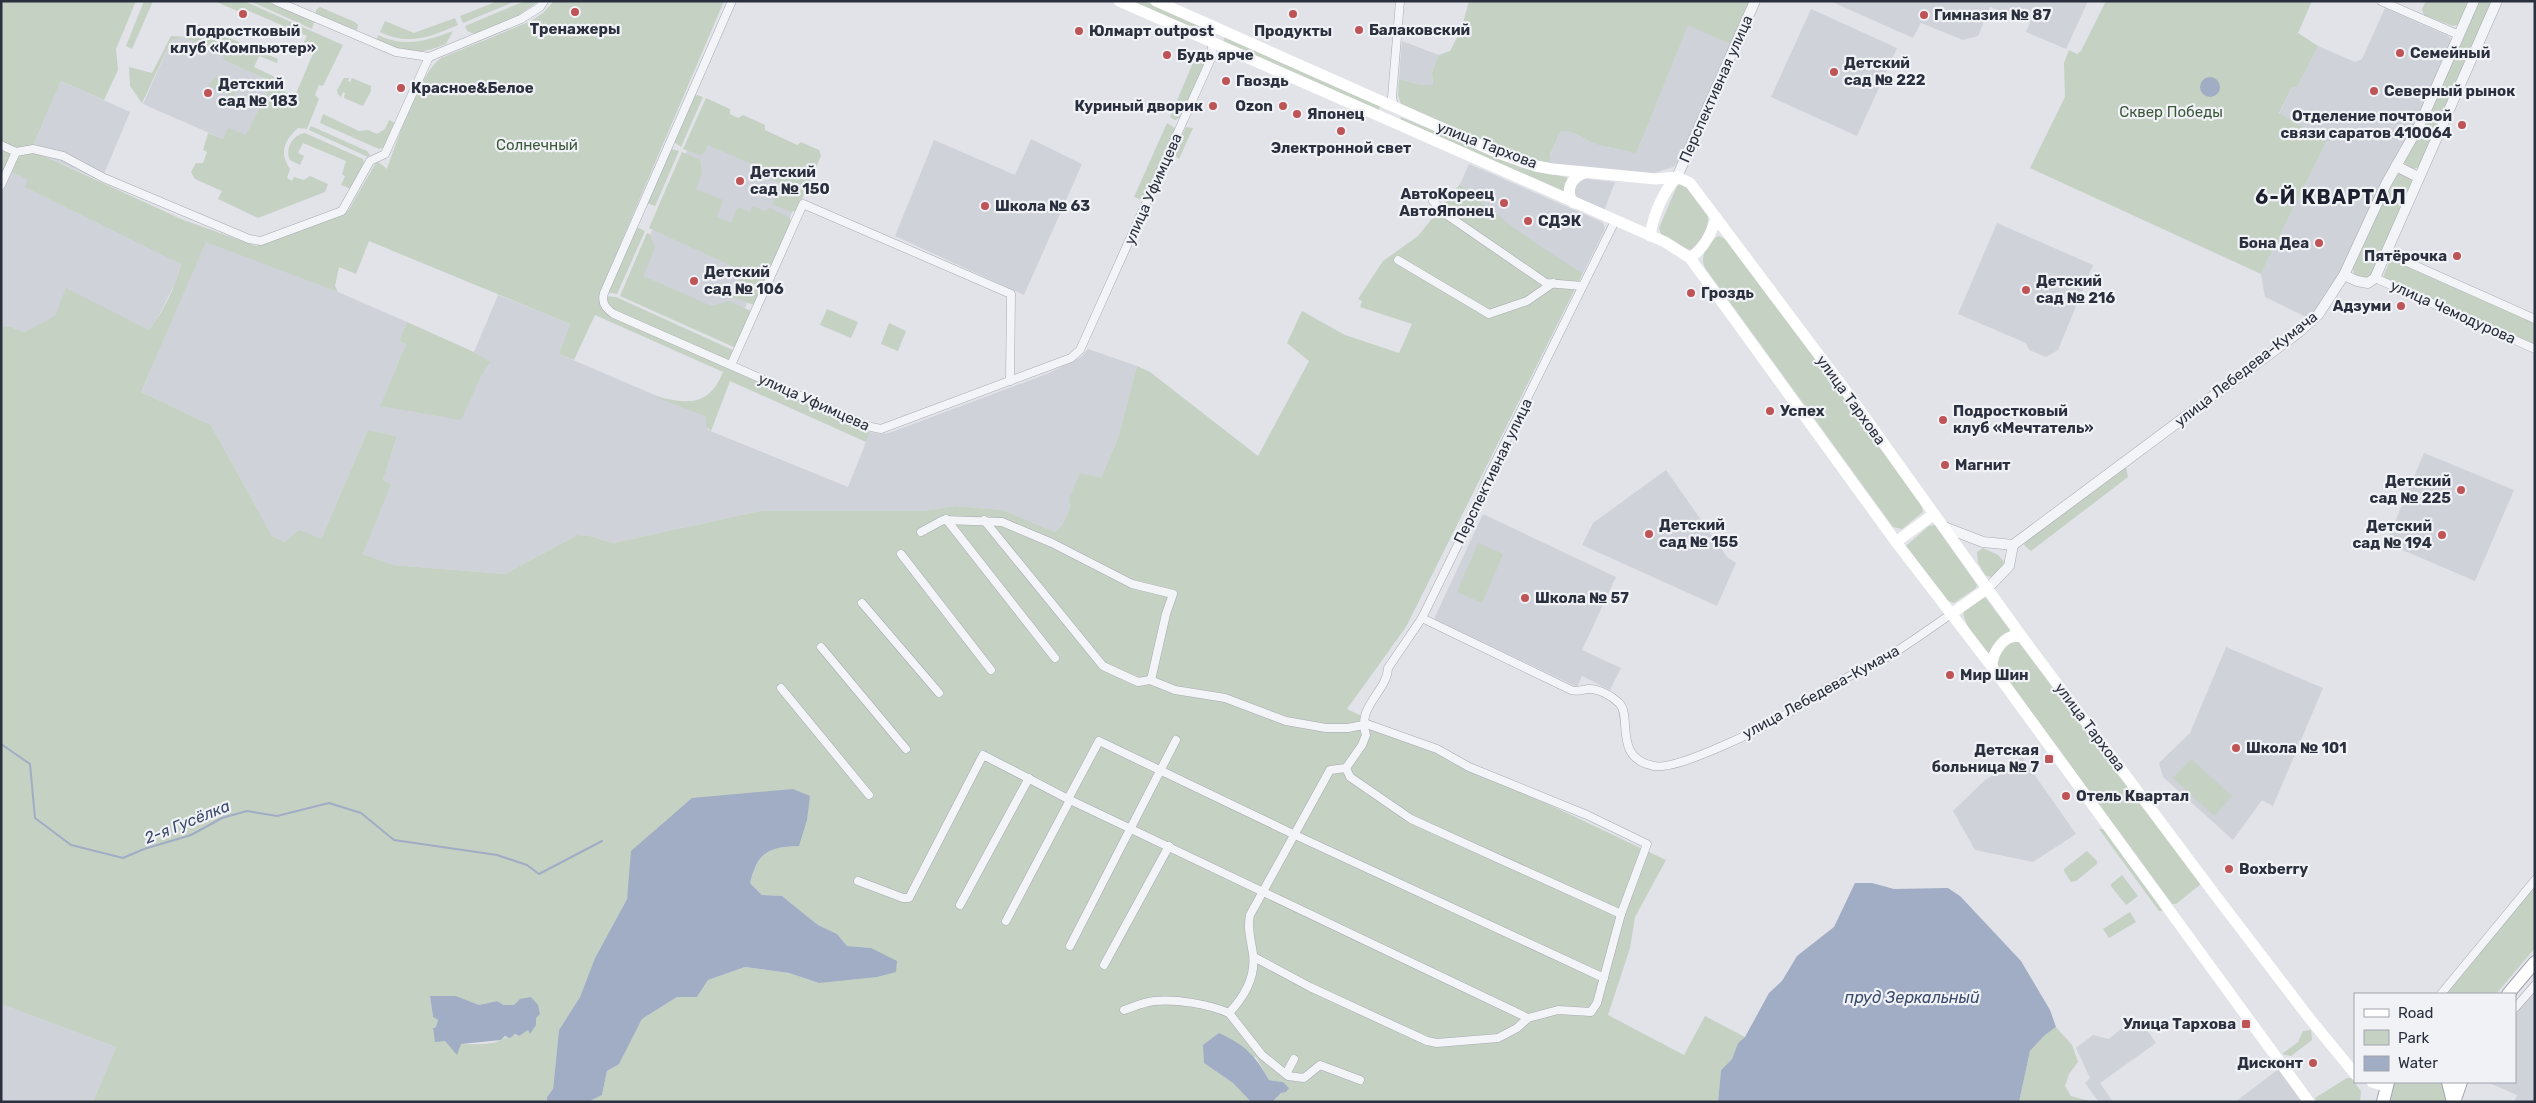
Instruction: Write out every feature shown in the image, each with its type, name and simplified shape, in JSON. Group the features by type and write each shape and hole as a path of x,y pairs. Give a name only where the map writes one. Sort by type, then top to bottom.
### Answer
{"main road":[{"name":"улица Тархова","path":"1119,1 1650,236 1690,258 1896,542 1992,667 2309,1102"},
{"name":"улица Тархова","path":"1156,1 1498,153 1536,166 1584,173 1655,179 1677,177 1690,183 1944,527 2022,637 2340,1059 2354,1073"},
{"path":"1211,43 1218,28"},
{"path":"1390,121 1394,107"},
{"path":"1574,203 1569,196 1570,186 1574,179 1584,173"},
{"path":"1650,236 1652,223 1669,185 1677,177"},
{"path":"1690,258 1698,252 1712,233 1716,217"},
{"path":"1896,542 1934,514"},
{"path":"1951,614 1988,588"},
{"path":"1992,667 1994,656 2006,640 2014,635 2022,637"},
{"path":"2509,993 2535,962"},
{"path":"2448,1083 2453,1102"},
{"path":"2453,1102 2461,1083"},
{"path":"2372,1102 2387,1084"},
{"path":"2383,1102 2387,1084"}],"street":[{"path":"276,1 396,52 430,57 521,19 540,7 544,1"},
{"name":"улица Уфимцева","path":"732,1 603,297 605,307 614,314 881,430 1071,358 1084,345 1210,61 1213,53 1211,43"},
{"path":"1394,107 1392,97 1400,1"},
{"name":"Перспективная улица","path":"1677,177 1755,1"},
{"path":"2381,1 2459,35"},
{"name":"улица Лебедева-Кумача","path":"2013,545 2299,332 2318,315 2344,275 2396,166 2420,124 2474,1"},
{"path":"2375,278 2496,1"},
{"path":"1,146 16,152 33,149 63,156 104,178 248,239 261,240 273,238 336,214 346,206 370,161 385,154 430,57"},
{"path":"1,186 16,152"},
{"path":"2396,166 2418,177"},
{"path":"1433,201 1444,213 1546,283 1582,286"},
{"path":"731,365 803,204 1011,294 1010,381"},
{"name":"Перспективная улица","path":"1346,768 1362,745 1366,734 1364,722 1368,706 1388,677 1388,668 1422,618 1615,221"},
{"name":"улица Чемодурова","path":"2387,252 2535,319"},
{"path":"1398,260 1489,314 1527,301 1553,283"},
{"name":"улица Чемодурова","path":"2344,275 2357,281 2368,283 2375,278 2535,349"},
{"path":"946,519 1055,658"},
{"path":"921,532 946,519 1002,522 1052,543 1132,584 1174,594 1166,614 1151,680"},
{"path":"984,520 1103,666 1138,682 1151,680 1175,690 1225,698 1286,721 1326,728 1364,722 1437,749 1469,767 1587,815 1647,844 1621,914 1604,978 1592,1012 1558,1010 1528,1018 1517,1028 1498,1038 1437,1043 1427,1041 1310,987 1254,957"},
{"path":"1944,527 1983,542 2013,545 2009,566 1988,588"},
{"path":"901,554 990,670"},
{"path":"862,603 939,693"},
{"name":"улица Лебедева-Кумача","path":"1422,618 1570,690 1578,692 1593,689 1618,701 1623,707 1624,733 1629,748 1640,761 1655,766 1670,765 1688,760 1766,725 1830,686 1888,656 1951,614"},
{"path":"821,647 906,749"},
{"path":"781,688 869,795"},
{"path":"1070,946 1176,740"},
{"path":"1006,921 1099,741 1293,834 1604,978"},
{"path":"858,880 903,898 909,898 983,755 1069,799 1528,1018"},
{"path":"1229,1013 1246,992 1254,957 1248,924 1250,915 1262,890 1330,770 1346,768 1350,777 1411,819 1621,914"},
{"path":"960,905 1029,778"},
{"path":"1104,965 1169,846"},
{"path":"2441,993 2535,880"},
{"path":"2516,1007 2535,985"},
{"path":"1124,1010 1154,1001 1209,1006 1229,1013 1262,1055 1286,1074 1304,1078 1320,1065 1360,1080"},
{"path":"1286,1074 1294,1059"}],"shaded area":[{"path":"1830,1 2088,1 2066,49 2026,32 2030,23 1990,7 1978,36 1963,40 1921,23 1913,38"},
{"path":"2385,8 2448,36 2451,39 2450,44 2418,117 2333,288 2321,306 2308,318 2265,297 2261,274 2327,140 2279,114 2292,87 2297,87 2318,46 2355,62 2362,59"},
{"name":"Детский сад № 222","path":"1811,9 1897,48 1857,136 1771,97"},
{"path":"1688,24 1732,45 1677,163 1673,167 1654,173 1550,163 1550,156 1561,131 1568,131 1609,148 1622,148 1636,154"},
{"name":"Детский сад № 183","path":"183,37 225,57 223,60 273,82 246,136 223,139 143,104 171,41"},
{"path":"1402,41 1439,55 1432,72 1433,85 1417,84 1399,79"},
{"path":"61,81 130,112 101,181 31,150"},
{"name":"Детский сад № 150","path":"704,112 816,161 775,249 664,202"},
{"name":"Школа № 63","path":"1031,139 1082,164 1024,295 895,236 934,140 1015,175"},
{"path":"1469,164 1602,222 1605,227 1604,231 1583,273 1537,247 1505,223 1460,184"},
{"path":"12,172 28,179 26,187 181,263 176,281 157,319 149,330 67,289 56,316 24,332 11,327 1,326 1,194"},
{"path":"1579,178 1615,182 1604,211 1574,198 1576,180"},
{"name":"Детский сад № 106","path":"659,214 764,266 729,343 625,295"},
{"name":"Детский сад № 216","path":"1997,223 2093,265 2058,350 2046,357 2029,350 2026,343 1958,314"},
{"path":"206,241 338,292 407,322 399,341 406,344 380,406 481,376 489,362 474,352 498,295 570,324 559,354 706,417 708,430 848,487 870,432 889,433 1047,374 1081,357 1088,349 1137,366 1118,438 1101,478 1069,499 1070,508 1062,525 1055,532 1003,510 955,506 923,511 760,511 613,543 590,536 577,535 505,574 393,565 363,554 390,484 383,480 397,436 368,430 321,539 285,542 272,536 211,425 141,392"},
{"path":"2424,453 2514,490 2475,581 2386,543"},
{"name":"Детский сад № 155","path":"1666,470 1727,557 1736,563 1717,606 1582,545 1593,523"},
{"name":"Школа № 57","path":"1483,514 1616,577 1582,650 1621,668 1610,690 1582,676 1577,687 1434,619"},
{"name":"Школа № 101","path":"2226,647 2323,688 2273,806 2262,800 2233,840 2163,777 2159,763 2190,733"},
{"path":"2022,757 2076,834 2033,862 1975,850 1953,811 1985,780"},
{"path":"2535,991 2535,1102 2514,1102 2517,1095 2489,1083 2516,1083 2516,1013"},
{"path":"1,1004 116,1047 93,1102 1,1102"},
{"path":"2129,1022 2142,1023 2156,1043 2100,1083 2113,1102 2099,1102 2085,1083 2090,1078 2076,1048 2093,1035 2109,1039"},
{"path":"2280,1068 2304,1102 2235,1102"}],"green space":[{"name":"Солнечный","path":"1,1 136,1 116,49 118,70 104,100 61,81 31,150 181,219 256,246 348,211 377,161 387,169 417,93 433,66 441,58 531,21 543,13 554,1 724,1 600,292 600,306 609,315 870,432 866,442 730,381 711,431 706,426 706,417 651,395 674,400 693,401 710,393 723,372 595,315 574,360 559,354 570,324 369,241 356,274 339,267 335,286 338,292 206,242 141,392 211,425 272,536 285,542 299,530 321,539 368,430 397,436 383,480 391,484 363,554 393,565 505,574 577,535 590,536 613,543 760,511 923,511 955,506 1003,510 1055,532 1062,525 1070,508 1069,499 1080,473 1101,478 1118,438 1137,366 1150,372 1258,456 1309,361 1287,343 1302,311 1345,335 1399,353 1412,324 1360,307 1362,301 1358,299 1383,261 1418,236 1460,184 1519,232 1583,273 1406,627 1347,709 1666,860 1635,917 1630,948 1608,1015 1684,1055 1705,1016 1745,1037 1738,1043 1732,1059 1721,1070 1718,1102 1272,1102 1281,1093 1283,1082 1269,1080 1256,1057 1204,1063 1233,1083 1251,1102 588,1102 602,1095 607,1071 619,1063 642,1019 677,997 697,997 708,980 745,967 789,973 819,983 845,979 871,948 847,946 837,934 818,925 782,896 762,895 750,883 757,864 766,853 780,848 799,846 632,851 627,899 595,958 580,997 559,1030 553,1089 547,1097 547,1102 93,1102 116,1047 1,1004 1,326 11,327 24,332 55,316 66,288 149,330 168,298 181,264 25,187 27,179 12,172 1,194","holes":["430,996 456,996 479,1005 497,1001 504,1005 514,1005 530,1033 528,1030 519,1036 511,1035 489,1044 465,1044 444,1041 433,1027 436,1027 438,1020 433,1017"]},
{"path":"144,1 153,1 132,49 126,46"},
{"path":"214,1 244,1 343,45 323,86 319,85 315,95 319,99 307,129 298,128 289,137 284,153 290,169 287,178 292,181 294,177 304,180 310,176 328,184 325,192 258,218 218,199 222,191 195,179 191,172 196,163 203,163 207,152 203,150 208,133 223,139 228,128 246,135 273,82 223,60 224,57 183,37 171,41 142,103 130,86 129,67 152,73 171,36 186,37 189,28 197,24 278,59 277,63 259,56 254,67 275,77 274,87 295,96 315,49 304,42 307,36 242,8 240,12"},
{"path":"250,1 267,1 314,22 312,29"},
{"path":"498,1 516,1 463,23 460,16"},
{"path":"525,1 539,1 519,15 475,34 467,31 465,26"},
{"path":"1129,1 1144,1 1209,30 1209,34"},
{"path":"1469,1 1751,1 1732,45 1688,25 1636,154 1599,145 1574,133 1561,131 1550,155 1550,163 1521,157 1401,104 1398,95 1399,79 1417,84 1433,85 1432,72 1439,55 1450,51 1461,30"},
{"name":"Сквер Победы","path":"2106,1 2312,1 2298,33 2318,46 2297,87 2292,87 2279,113 2327,140 2261,274 2030,168 2065,97 2064,63 2069,50 2077,54 2081,51"},
{"path":"2426,1 2471,1 2460,24 2453,26 2424,15 2422,9"},
{"path":"2479,1 2493,1 2420,167 2413,169 2404,163"},
{"path":"320,7 355,22 358,25 357,30 316,16 316,10"},
{"path":"455,18 458,25 419,38 400,38 380,32 385,21 414,33"},
{"path":"453,31 446,44 419,52 404,51 377,42 378,35 397,41 416,42"},
{"path":"1225,37 1380,106 1378,112 1223,42"},
{"path":"1195,58 1205,62 1181,117 1175,120 1170,117"},
{"path":"214,77 237,89 233,97 209,86"},
{"path":"344,78 349,78 348,81 350,82 352,78 371,86 371,91 363,106 344,98 345,93 343,92 341,97 338,94 337,90"},
{"path":"697,95 703,97 681,147 674,142"},
{"path":"706,98 730,109 730,114 738,118 743,115 765,125 765,130 797,145 801,142 819,150 821,156 797,210 791,212 772,204 781,184 763,175 765,170 708,145 704,153 700,155 683,149"},
{"path":"323,114 359,131 368,130 377,134 385,129 389,120 395,123 384,147 379,149 320,123"},
{"path":"1401,117 1522,168 1566,177 1568,179 1564,193 1400,120"},
{"path":"1167,123 1176,129 1145,199 1142,200 1134,197"},
{"path":"311,126 367,151 370,155 368,157 309,130"},
{"path":"1186,127 1193,128 1179,159 1173,154"},
{"path":"305,133 363,159 364,162 351,189 341,185 345,176 342,174 346,161 303,143 298,153 304,156 300,165 290,160 288,151 291,143 300,134"},
{"path":"671,149 679,151 655,206 647,203"},
{"path":"682,152 700,160 702,174 696,189 723,200 717,217 731,223 738,207 750,212 753,206 764,211 770,208 790,218 791,223 754,305 732,297 743,271 649,228"},
{"path":"2403,173 2413,181 2369,279 2355,276 2352,267 2395,175"},
{"path":"1682,183 1686,185 1701,203 1707,214 1708,221 1702,239 1696,247 1690,250 1663,239 1659,228 1677,186"},
{"path":"639,228 645,231 617,294 607,292 635,229"},
{"path":"647,233 650,234 655,248 643,276 712,306 729,301 751,311 736,348 620,296"},
{"path":"1719,236 1725,239 1921,500 1923,512 1902,529 1893,527 1705,268 1703,259 1706,249 1711,241"},
{"path":"2391,258 2535,322 2535,344 2383,277"},
{"path":"606,296 616,297 735,351 727,361 609,308"},
{"path":"827,309 858,322 851,338 820,325"},
{"path":"407,322 474,352 490,362 481,376 461,420 380,406 406,344 399,341"},
{"path":"889,323 906,331 898,351 881,344"},
{"path":"2126,467 2128,477 2031,551 2024,545 2025,542"},
{"path":"1935,525 1977,585 1976,588 1954,603 1948,601 1906,546 1929,526"},
{"path":"1478,543 1503,554 1482,603 1457,592"},
{"path":"1983,548 1998,555 2006,564 1992,577 1986,576 1978,563 1977,552"},
{"path":"1984,596 2010,630 1991,655 1973,634 1966,621 1963,609"},
{"path":"2016,640 2021,643 2201,884 2176,904 2172,904 1996,664 2005,643"},
{"path":"2191,759 2232,796 2214,816 2173,778"},
{"path":"2099,829 2103,829 2164,911 2159,911"},
{"path":"2087,851 2097,861 2097,864 2076,881 2071,882 2064,869"},
{"path":"2122,875 2138,896 2126,905 2110,885"},
{"path":"2535,885 2535,948 2497,993 2446,993"},
{"path":"2130,912 2136,922 2109,938 2103,929"},
{"path":"2056,1027 2072,1045 2078,1062 2069,1074 2065,1086 2071,1096 2093,1102 2019,1102 2030,1051 2045,1035"},
{"path":"2311,1030 2312,1040 2291,1056 2282,1054 2298,1042 2303,1031"},
{"path":"2347,1078 2351,1078 2361,1091 2360,1102 2317,1102 2315,1098"},
{"path":"2394,1083 2442,1083 2448,1102 2388,1102"}],"water":[{"path":"2210,77 2217,80 2220,87 2217,94 2210,97 2203,94 2200,87 2203,80"},
{"path":"793,789 810,796 807,820 799,846 779,848 766,853 757,864 750,883 762,895 782,896 818,925 837,934 847,946 871,948 897,961 896,972 877,977 819,983 789,973 745,967 708,980 697,997 677,997 642,1019 619,1064 607,1071 602,1095 588,1102 547,1102 547,1097 553,1089 559,1030 580,997 595,958 627,899 631,851 692,798"},
{"name":"пруд Зеркальный","path":"1855,883 1872,883 1894,889 1948,888 1960,896 2021,961 2050,1010 2056,1027 2045,1035 2030,1051 2019,1102 1718,1102 1721,1070 1732,1059 1738,1043 1745,1037 1769,993 1782,981 1797,956 1834,927"},
{"path":"430,996 456,996 479,1005 497,1001 504,1005 514,1005 520,999 531,997 538,1005 540,1014 536,1018 536,1025 530,1034 528,1030 519,1036 515,1034 510,1038 505,1036 501,1040 461,1044 457,1055 445,1041 435,1042 433,1028 436,1027 438,1020 433,1017"},
{"path":"1219,1033 1236,1042 1254,1057 1269,1080 1283,1082 1289,1088 1286,1092 1281,1093 1272,1102 1251,1102 1233,1083 1204,1063 1203,1045"}],"waterway":[{"name":"2-я Гусёлка","path":"1,744 30,764 35,818 71,845 123,858 144,849 191,835 222,818 247,811 277,816 329,803 361,813 394,840 497,855 527,865 539,874 602,841"}],"place":[{"name":"Тренажеры","path":"575,12"},
{"name":"Подростковый клуб «Компьютер»","path":"243,14"},
{"name":"Продукты","path":"1293,14"},
{"name":"Гимназия № 87","path":"1924,15"},
{"name":"Балаковский","path":"1359,30"},
{"name":"Юлмарт outpost","path":"1079,31"},
{"name":"Семейный","path":"2400,53"},
{"name":"Будь ярче","path":"1167,55"},
{"name":"Детский сад № 222","path":"1834,72"},
{"name":"Гвоздь","path":"1226,81"},
{"name":"Красное&Белое","path":"401,88"},
{"name":"Северный рынок","path":"2374,91"},
{"name":"Детский сад № 183","path":"208,93"},
{"name":"Куриный дворик","path":"1213,106"},
{"name":"Ozon","path":"1283,106"},
{"name":"Японец","path":"1297,114"},
{"name":"Отделение почтовой связи саратов 410064","path":"2462,125"},
{"name":"Электронной свет","path":"1341,131"},
{"name":"Детский сад № 150","path":"740,181"},
{"name":"АвтоКореец АвтоЯпонец","path":"1504,203"},
{"name":"Школа № 63","path":"985,206"},
{"name":"СДЭК","path":"1528,221"},
{"name":"Бона Деа","path":"2319,243"},
{"name":"Пятёрочка","path":"2457,256"},
{"name":"Детский сад № 106","path":"694,281"},
{"name":"Детский сад № 216","path":"2026,290"},
{"name":"Гроздь","path":"1691,293"},
{"name":"Адзуми","path":"2401,306"},
{"name":"Успех","path":"1770,411"},
{"name":"Подростковый клуб «Мечтатель»","path":"1943,420"},
{"name":"Магнит","path":"1945,465"},
{"name":"Детский сад № 225","path":"2461,490"},
{"name":"Детский сад № 155","path":"1649,534"},
{"name":"Детский сад № 194","path":"2442,535"},
{"name":"Школа № 57","path":"1525,598"},
{"name":"Мир Шин","path":"1950,675"},
{"name":"Школа № 101","path":"2236,748"},
{"name":"Детская больница № 7","path":"2049,759"},
{"name":"Отель Квартал","path":"2066,796"},
{"name":"Boxberry","path":"2229,869"},
{"name":"Улица Тархова","path":"2246,1024"},
{"name":"Дисконт","path":"2313,1063"}],"district":[{"name":"6-Й КВАРТАЛ","path":"2331,197"}]}
